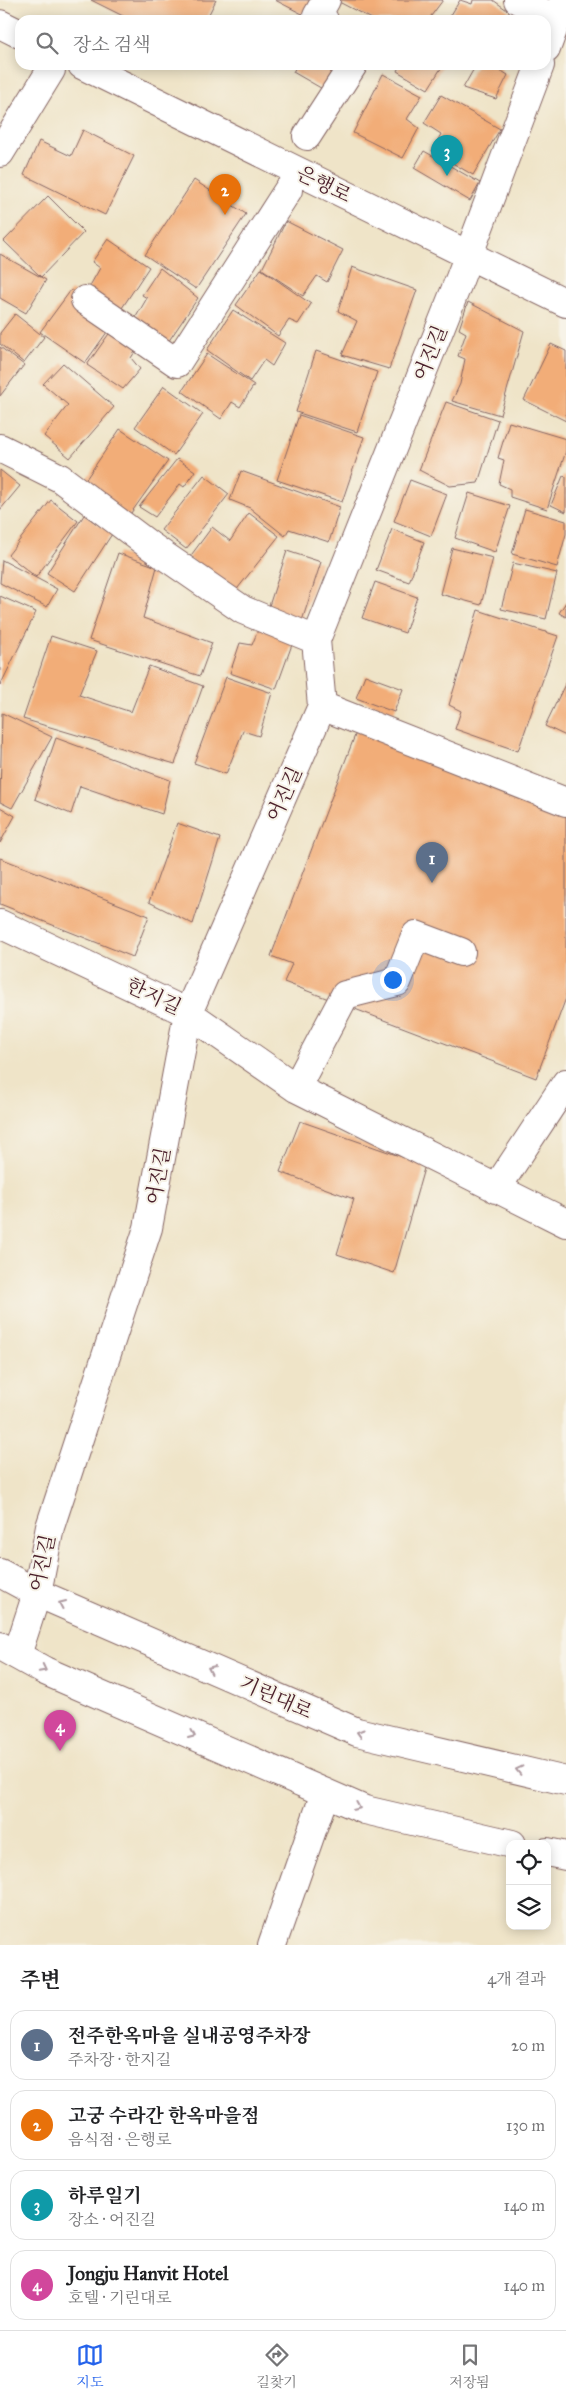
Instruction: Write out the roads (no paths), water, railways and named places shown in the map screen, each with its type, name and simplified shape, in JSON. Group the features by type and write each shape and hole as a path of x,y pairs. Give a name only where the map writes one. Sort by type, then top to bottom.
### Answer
{"street":[{"path":"318,15 326,0"},
{"path":"518,0 560,10 551,35"},
{"path":"0,24 15,32"},
{"path":"0,153 51,70"},
{"name":"은행로","path":"92,70 566,303"},
{"name":"은행로","path":"307,136 350,70"},
{"name":"어진길","path":"8,1651 37,1593 50,1527 148,1228 188,1013 322,706 316,640 469,254 538,70"},
{"name":"은행로","path":"85,300 177,363 288,190"},
{"path":"0,448 60,478 149,545 243,610 316,640"},
{"path":"322,706 566,802"},
{"name":"한지길","path":"0,924 188,1013 296,1088 566,1223"},
{"path":"296,1088 345,995 396,982 416,935 460,952"},
{"path":"496,1189 566,1083"},
{"name":"기린대로","path":"0,1573 37,1593 357,1732 566,1781"},
{"path":"8,1651 45,1671 365,1810 506,1843"},
{"path":"272,1945 325,1793"},
{"path":"551,1853 566,1856"}],"place":[{"name":"하루일기","path":"447,176"},
{"name":"고궁 수라간 한옥마을점","path":"225,215"},
{"name":"전주한옥마을 실내공영주차장","path":"432,883"},
{"name":"Jongju Hanvit Hotel","path":"60,1751"}]}
